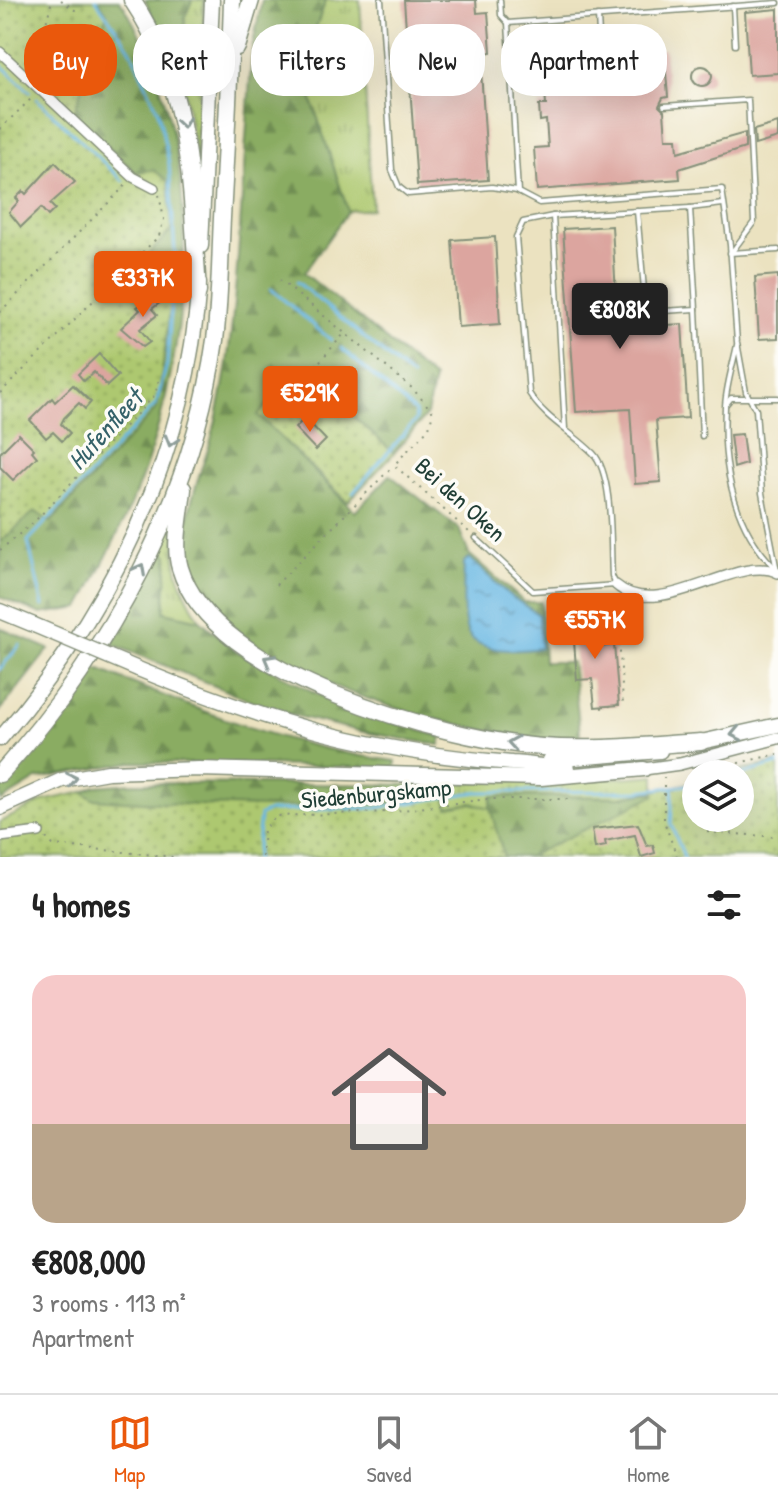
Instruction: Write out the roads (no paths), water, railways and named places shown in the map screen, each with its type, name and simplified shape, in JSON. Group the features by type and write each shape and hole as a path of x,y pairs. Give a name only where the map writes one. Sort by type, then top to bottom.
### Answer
{"highway":[{"path":"132,0 163,56 181,107 189,161 198,292"},
{"path":"0,739 70,650 99,604 137,532 156,488 185,387 198,292 212,0"},
{"path":"231,24 232,0"},
{"path":"235,54 251,0"},
{"path":"0,774 72,687 104,638 153,544 184,467 197,428 215,338 229,96"},
{"path":"184,467 179,565 186,584 221,627 252,651 300,678 389,717 463,735 574,748 701,742"},
{"path":"0,611 221,703 319,734 409,753 561,768 644,769"},
{"path":"513,763 642,754 776,728"},
{"path":"0,808 62,780 108,772 199,769 541,778 644,769"}],"street":[{"path":"0,52 133,177 154,188"},
{"name":"Bei den Oken","path":"620,589 656,595 747,572 778,572"},
{"path":"644,769 680,764 776,728"},
{"path":"0,837 39,832"}],"lane":[{"path":"381,0 392,170 399,187 408,194 492,187 518,192 539,203 722,189 737,342 749,399 756,410 762,493 778,572"},
{"path":"500,0 501,15 508,23 518,192"},
{"path":"508,23 778,3"},
{"path":"733,6 735,45"},
{"path":"598,16 598,24"},
{"path":"664,106 748,100 754,222 730,253"},
{"path":"620,589 604,473 592,453 542,411 529,393 516,237 523,222 553,216 723,204"},
{"path":"690,208 702,436"},
{"path":"637,211 646,312 696,309"},
{"path":"553,216 566,430"},
{"path":"730,253 778,250"},
{"path":"737,342 725,406 730,490 742,525 758,551 778,572"},
{"path":"725,406 731,398 778,398"},
{"name":"Bei den Oken","path":"476,538 533,591 620,589"}],"water":[{"path":"469,558 509,595 539,615 541,648 491,648 481,645 468,633 463,589 464,562"}],"waterway":[{"name":"Hufenfleet","path":"43,606 28,541 156,404 167,364 175,253 169,163 158,111 130,49 96,0"},
{"path":"0,64 24,86"},
{"path":"37,99 123,181"},
{"path":"297,282 412,377"},
{"path":"271,289 331,340"},
{"path":"341,348 415,412 416,420 353,493"},
{"name":"Hufenfleet","path":"0,669 20,645"},
{"path":"754,771 778,764"},
{"path":"256,857 260,815 269,811 377,808 476,792 639,791 682,786"},
{"path":"673,788 671,824 684,857"}]}
